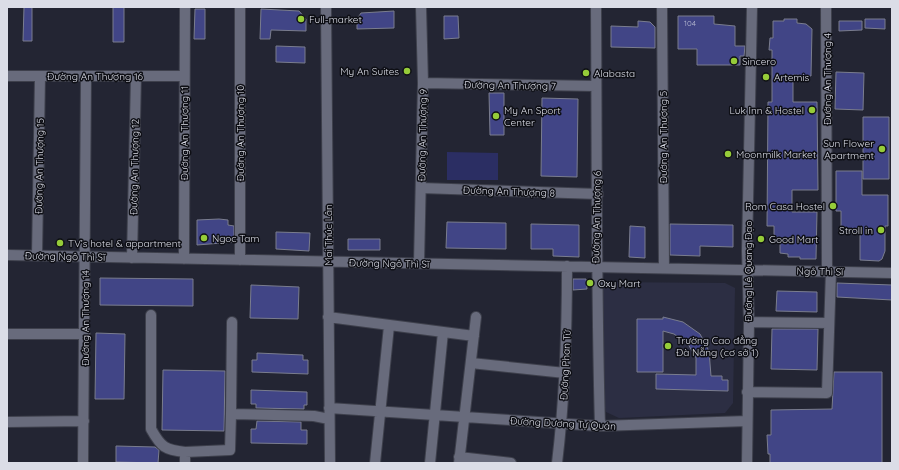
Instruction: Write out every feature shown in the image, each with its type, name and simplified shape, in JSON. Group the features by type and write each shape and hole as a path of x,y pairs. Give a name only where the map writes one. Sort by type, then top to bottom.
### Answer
{"street":[{"name":"Đường An Thượng 11","path":"184,259 183,76 185,7"},
{"name":"Đường An Thượng 10","path":"240,7 240,260"},
{"name":"Mai Thúc Lân","path":"326,7 330,463"},
{"name":"Đường An Thượng 9","path":"419,263 423,83 421,7"},
{"name":"Đường An Thượng 6","path":"596,7 598,194 596,266 600,426"},
{"name":"Đường An Thượng 5","path":"662,7 664,268"},
{"name":"Đường Lê Quang Đạo","path":"747,463 749,322 747,269 752,7"},
{"name":"Đường An Thượng 4","path":"747,392 828,394 829,271 826,7"},
{"name":"Đường An Thượng 16","path":"7,76 183,76"},
{"name":"Đường An Thượng 15","path":"37,256 40,76"},
{"name":"Đường An Thượng 12","path":"132,258 136,76"},
{"name":"Đường An Thượng 14","path":"83,463 86,77"},
{"name":"Đường An Thượng 7","path":"423,83 596,86"},
{"name":"Đường An Thượng 8","path":"421,188 598,194"},
{"name":"Đường Ngô Thì Sĩ","path":"7,255 747,269"},
{"name":"Đường Phan Tứ","path":"557,463 562,424 567,337 567,266"},
{"name":"Ngô Thì Sĩ","path":"747,269 892,272"},
{"path":"151,315 151,429 159,444 171,451 185,452 230,450 232,322"},
{"path":"328,317 474,336"},
{"path":"476,317 459,460 511,463"},
{"path":"749,322 829,323"},
{"path":"375,463 389,326"},
{"path":"430,463 443,332"},
{"path":"7,334 85,334"},
{"path":"471,363 564,373"},
{"name":"Đường Dương Tự Quán","path":"231,414 314,416 329,413 380,412 600,426 747,421"},
{"path":"7,422 84,421"},
{"path":"185,452 185,463"}],"shaded area":[{"path":"447,152 498,153 498,180 447,180"},
{"name":"Trường Cao đẳng Đà Nẵng (cơ sở 1)","path":"602,282 725,283 735,288 733,403 725,413 619,418 606,412 604,405"}],"building":[{"path":"24,7 32,7 32,41 23,41"},
{"path":"113,7 124,7 124,42 113,42"},
{"path":"195,9 205,9 205,39 194,39"},
{"path":"261,9 299,11 306,19 306,31 271,30 270,39 260,39"},
{"path":"394,11 394,28 357,29 357,19 361,13"},
{"path":"444,16 458,16 459,38 444,39"},
{"path":"678,16 714,16 714,24 735,26 735,46 745,46 744,56 740,56 740,65 697,65 697,49 678,49"},
{"path":"784,19 797,19 797,23 806,24 812,29 811,76 793,75 793,102 817,102 818,190 792,190 792,212 817,212 816,259 788,257 788,254 780,253 780,240 774,240 774,226 767,226 768,102 772,102 772,50 769,50 770,38 773,38 773,21 784,21"},
{"path":"865,19 885,19 885,29 865,28"},
{"path":"638,21 650,22 655,27 655,48 611,47 611,26 638,27"},
{"path":"839,21 862,21 862,30 839,31"},
{"path":"276,46 305,47 305,63 276,62"},
{"path":"836,72 864,73 863,110 835,109"},
{"path":"489,93 504,93 504,135 490,135"},
{"path":"542,98 578,99 577,177 541,176"},
{"path":"863,117 889,117 889,179 863,179"},
{"path":"836,171 862,171 862,195 888,195 888,226 885,226 885,251 882,259 879,261 860,260 860,233 841,233 841,211 836,211"},
{"path":"197,220 228,220 228,225 234,226 234,242 197,245"},
{"path":"447,222 506,223 506,249 446,248"},
{"path":"531,224 579,225 579,257 553,256 553,249 531,249"},
{"path":"670,224 733,225 733,247 700,246 700,256 670,255"},
{"path":"630,226 645,227 645,258 629,257"},
{"path":"276,232 310,233 309,251 276,249"},
{"path":"348,239 380,239 380,250 348,250"},
{"path":"100,278 193,279 193,306 100,305"},
{"path":"573,279 586,279 587,289 573,290"},
{"path":"837,283 892,285 892,300 837,297"},
{"path":"251,285 299,287 298,319 250,318"},
{"path":"777,291 817,292 817,312 776,311"},
{"path":"663,317 683,322 700,334 709,351 711,376 722,376 722,380 728,380 728,391 656,389 656,374 696,375 696,358 688,344 674,334 663,331 663,372 637,372 637,319 663,319"},
{"path":"772,329 818,329 817,370 771,369"},
{"path":"96,333 125,334 124,399 95,399"},
{"path":"257,353 303,355 303,360 308,360 308,374 252,372 252,360 257,360"},
{"path":"163,370 225,371 224,431 162,430"},
{"path":"834,372 882,372 882,463 770,463 767,435 771,435 771,410 832,409"},
{"path":"251,390 307,392 307,405 304,405 304,409 256,408 256,404 251,404"},
{"path":"257,421 301,422 301,430 307,430 307,444 251,443 251,429 256,429"},
{"path":"116,446 155,447 159,450 158,463 116,462"}],"place":[{"name":"Full-market","path":"301,19"},
{"name":"Sincero","path":"734,61"},
{"name":"My An Suites","path":"407,71"},
{"name":"Alabasta","path":"586,73"},
{"name":"Artemis","path":"766,77"},
{"name":"Luk Inn & Hostel","path":"812,110"},
{"name":"My An Sport Center","path":"496,116"},
{"name":"Sun Flower Apartment","path":"882,149"},
{"name":"Moonmilk Market","path":"728,154"},
{"name":"Rom Casa Hostel","path":"833,206"},
{"name":"Stroll in","path":"881,230"},
{"name":"Ngoc Tam","path":"204,238"},
{"name":"Good Mart","path":"761,239"},
{"name":"TV’s hotel & appartment","path":"60,243"},
{"name":"Oxy Mart","path":"590,283"},
{"name":"Trường Cao đẳng Đà Nẵng (cơ sở 1)","path":"668,346"}]}
